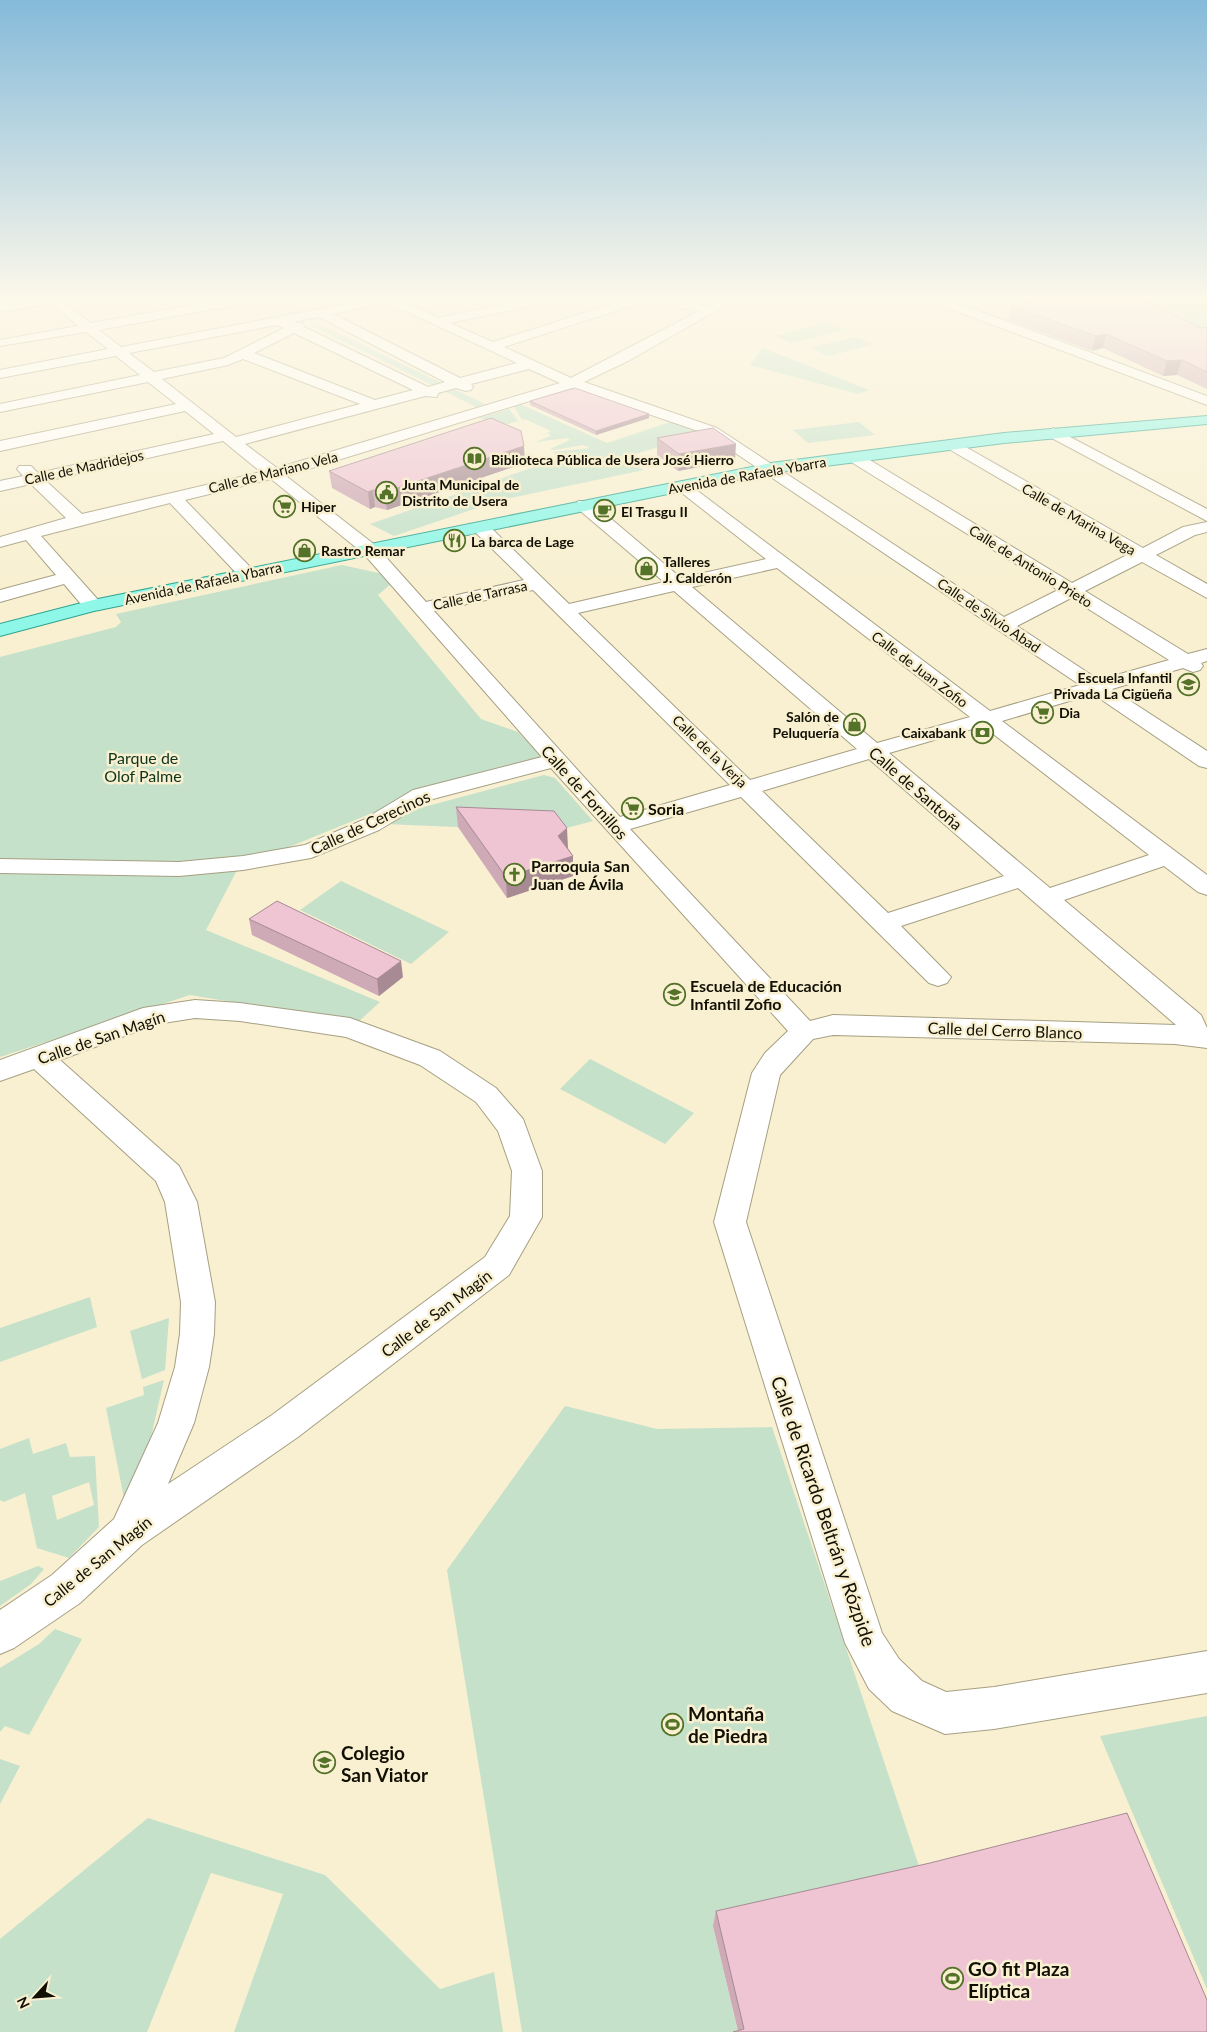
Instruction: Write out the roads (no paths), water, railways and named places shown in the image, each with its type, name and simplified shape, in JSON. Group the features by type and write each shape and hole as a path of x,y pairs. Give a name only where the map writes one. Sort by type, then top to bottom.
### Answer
{"main road":[{"name":"Avenida de Rafaela Ybarra","path":"0,630 93,606 771,468 1053,433 1207,420"}],"street":[{"path":"0,408 62,396"},
{"name":"Calle de Fornillos","path":"175,396 369,549 614,826 804,1032"},
{"path":"350,396 374,405"},
{"name":"Calle de Madridejos","path":"0,486 33,477 230,439 408,396"},
{"path":"436,396 442,399"},
{"path":"484,396 503,405"},
{"name":"Calle de Mariano Vela","path":"0,542 78,520 272,473 532,396"},
{"name":"Calle de Silvio Abad","path":"610,396 701,426 771,468 1207,761"},
{"path":"1193,396 1207,401"},
{"path":"1,446 188,406"},
{"path":"458,406 474,414"},
{"path":"1053,433 1207,516"},
{"name":"Calle de Marina Vega","path":"952,445 1207,592"},
{"path":"1,446 78,520"},
{"name":"Calle de Antonio Prieto","path":"854,457 1207,675"},
{"name":"Calle de Juan Zofio","path":"681,486 778,562 1207,887"},
{"path":"172,497 247,574"},
{"name":"Calle de Santoña","path":"584,505 1191,1022 1201,1037"},
{"name":"Calle de la Verja","path":"480,527 747,787 938,977"},
{"path":"1004,625 1189,531 1207,527"},
{"path":"30,534 93,606"},
{"path":"566,610 778,562"},
{"path":"0,596 69,577"},
{"name":"Calle de Tarrasa","path":"422,608 538,583"},
{"path":"614,826 1207,655"},
{"name":"Calle de Cerecinos","path":"0,866 179,869 242,863 311,851 371,824 421,795 557,760"},
{"path":"1046,898 1166,857"},
{"path":"883,923 1022,878"},
{"name":"Calle de San Magín","path":"0,1071 153,1015 195,1009 240,1012 350,1028 430,1058 486,1095 512,1126 527,1171 526,1217 497,1266 286,1426 128,1532 66,1589 0,1634"},
{"name":"Calle del Cerro Blanco","path":"804,1032 833,1025 1175,1034 1201,1037"},
{"name":"Calle de Ricardo Beltrán y Rózpide","path":"804,1032 775,1060 766,1074 733,1203 730,1222 865,1643 884,1674 907,1696 945,1713 994,1708 1207,1672"},
{"path":"39,1058 58,1072 168,1174 181,1202 198,1302 197,1334 192,1367 176,1422 128,1532"}],"place":[{"name":"Biblioteca Pública de Usera José Hierro","path":"475,459"},
{"name":"Junta Municipal de Distrito de Usera","path":"386,492"},
{"name":"Hiper","path":"285,506"},
{"name":"El Trasgu II","path":"605,511"},
{"name":"La barca de Lage","path":"455,541"},
{"name":"Rastro Remar","path":"305,550"},
{"name":"Talleres J. Calderón","path":"647,569"},
{"name":"Escuela Infantil Privada La Cigüeña","path":"1188,685"},
{"name":"Dia","path":"1043,712"},
{"name":"Salón de Peluquería","path":"855,724"},
{"name":"Caixabank","path":"982,732"},
{"name":"Soria","path":"632,808"},
{"name":"Parroquia San Juan de Ávila","path":"515,874"},
{"name":"Escuela de Educación Infantil Zofio","path":"674,994"},
{"name":"Montaña de Piedra","path":"672,1724"},
{"name":"Colegio San Viator","path":"325,1763"},
{"name":"GO fit Plaza Elíptica","path":"952,1979"}],"park label":[{"name":"Parque de Olof Palme","path":"143,766"}]}
